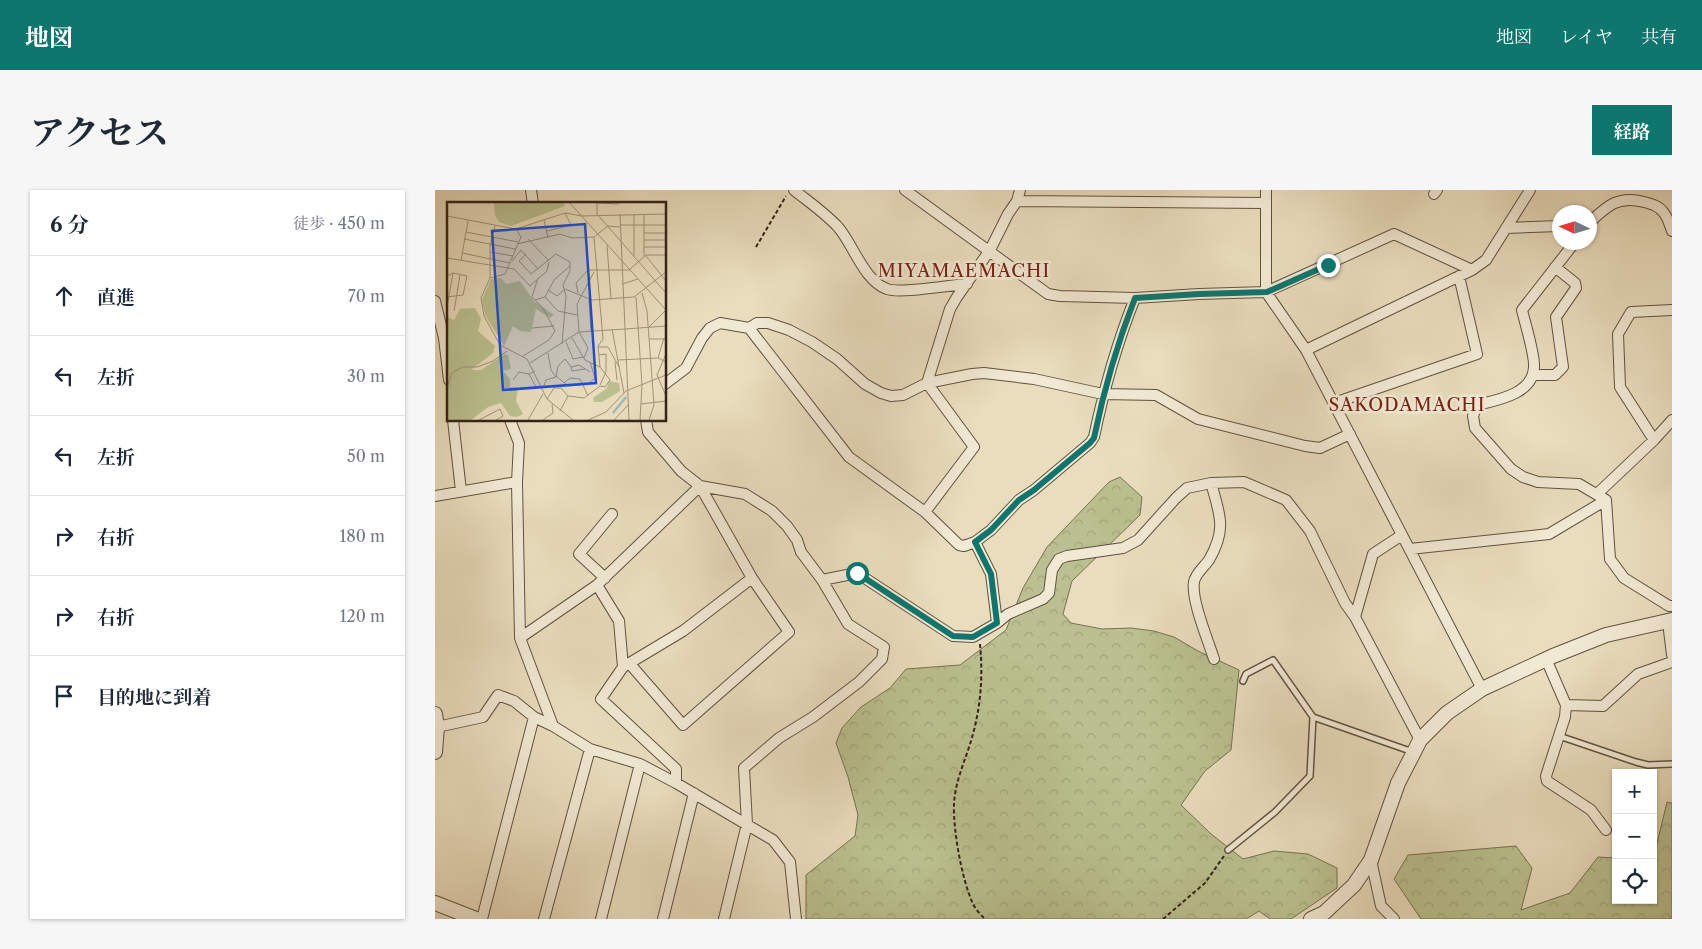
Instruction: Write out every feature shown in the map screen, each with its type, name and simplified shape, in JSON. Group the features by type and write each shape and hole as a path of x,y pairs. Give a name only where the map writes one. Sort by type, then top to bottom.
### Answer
{"street":[{"path":"794,190 827,216 839,229 875,282 887,289 898,291 967,284"},
{"path":"905,190 1048,294 1060,296 1135,298 1267,292 1393,234 1471,270"},
{"path":"927,383 950,309 990,250 1021,190"},
{"path":"1267,190 1267,292 1306,350 1482,688"},
{"path":"1306,350 1471,270 1486,260 1530,190"},
{"path":"1017,200 1267,203"},
{"path":"1597,216 1619,200 1635,200 1656,205 1665,213 1672,231"},
{"path":"1506,228 1552,226"},
{"path":"1569,250 1522,310 1535,365 1533,375 1527,384 1511,396 1477,405 1473,416 1475,428 1511,469 1523,477 1538,482 1579,484 1606,500"},
{"path":"1533,375 1555,375 1563,366 1556,318 1576,288 1575,283 1555,267"},
{"path":"1334,403 1477,354 1459,276"},
{"path":"749,328 849,458 925,512 959,545 964,546 975,542 991,530 1019,500 1034,490 1094,438 1103,394 1122,330 1135,298"},
{"path":"435,301 444,338 447,363"},
{"path":"1654,440 1619,387 1618,334 1631,312 1672,310"},
{"path":"666,383 686,368 702,338 710,328 720,323 749,328 757,324 768,323 812,342 837,359 865,384 891,396 903,395 927,383 984,373 1034,379 1103,394 1156,395 1198,420 1305,446 1320,448 1351,434"},
{"path":"925,512 974,447 927,383"},
{"path":"1597,494 1654,440 1672,420"},
{"path":"453,421 461,491"},
{"path":"510,421 519,443 517,482 519,638 553,726"},
{"path":"597,585 619,621 626,665 683,725 789,632 752,578 699,486 681,471 648,432 646,421"},
{"path":"435,496 517,482"},
{"path":"822,580 857,573 953,636 973,637 1009,614 1043,599 1049,593 1052,570 1059,559 1067,556 1123,548 1138,540 1187,488 1211,483 1244,482 1286,500 1310,531 1345,603 1355,617 1417,746"},
{"path":"1211,483 1220,517 1220,538 1194,580 1195,598 1214,659"},
{"path":"519,638 597,585 699,486"},
{"path":"699,486 745,494 772,511 787,526 797,540 801,552 822,580 848,624 884,647 882,660 859,682 813,717 779,738 744,768 747,824 723,919"},
{"path":"1410,549 1549,534 1606,500"},
{"path":"1606,500 1610,559 1624,578 1669,606 1672,606"},
{"path":"605,578 579,554 612,514"},
{"path":"1355,617 1373,554 1402,535"},
{"path":"975,542 991,574 997,623"},
{"path":"676,783 676,769 601,699 626,665 683,631 752,578"},
{"path":"1311,919 1324,913 1354,885 1371,860 1398,783 1417,746 1447,713 1482,688 1546,659 1606,635 1670,621 1672,655"},
{"path":"1546,659 1566,705 1565,717 1546,776 1547,782 1591,810 1606,830"},
{"path":"1566,705 1603,706 1639,674 1672,662"},
{"path":"435,752 436,720 483,717 498,695 514,701 534,718 553,726 590,749 640,764 773,840 790,862 797,919"},
{"path":"482,919 534,718"},
{"path":"544,919 590,749"},
{"path":"601,919 640,764"},
{"path":"663,919 694,794"},
{"path":"1371,860 1381,906 1394,919"},
{"path":"435,903 476,919"}],"lane":[{"path":"1228,850 1275,812 1310,776 1313,718 1273,660 1246,674 1243,681"},
{"path":"1313,718 1417,746"},
{"path":"1559,736 1636,762 1672,764"}],"path":[{"path":"756,247 789,190"},
{"path":"979,634 982,668 979,710 958,782 954,803 956,834 963,872 973,906 985,919"},
{"path":"1163,919 1205,883 1228,850"}],"green space":[{"path":"1120,477 1142,497 1140,515 1072,581 1063,614 1071,623 1102,629 1131,628 1154,631 1174,637 1198,651 1239,670 1231,750 1205,771 1181,805 1211,834 1243,859 1274,851 1308,854 1337,868 1337,888 1291,919 1270,919 1259,911 1246,919 806,919 806,875 855,836 858,815 848,777 836,743 842,728 861,707 890,688 906,669 960,665 1006,630 1023,588 1047,547 1109,482"},
{"path":"1667,802 1672,803 1672,919 1421,919 1394,879 1408,855 1516,846 1532,868 1521,910 1570,893 1598,857 1612,858 1612,904 1657,904 1657,843"}],"district":[{"name":"MIYAMAEMACHI","path":"964,271"},
{"name":"SAKODAMACHI","path":"1407,405"}],"route":[{"path":"857,573 953,636 973,637 997,623 991,574 975,542 991,530 1019,500 1034,490 1094,438 1103,394 1122,330 1135,298 1267,292 1328,265"}]}
